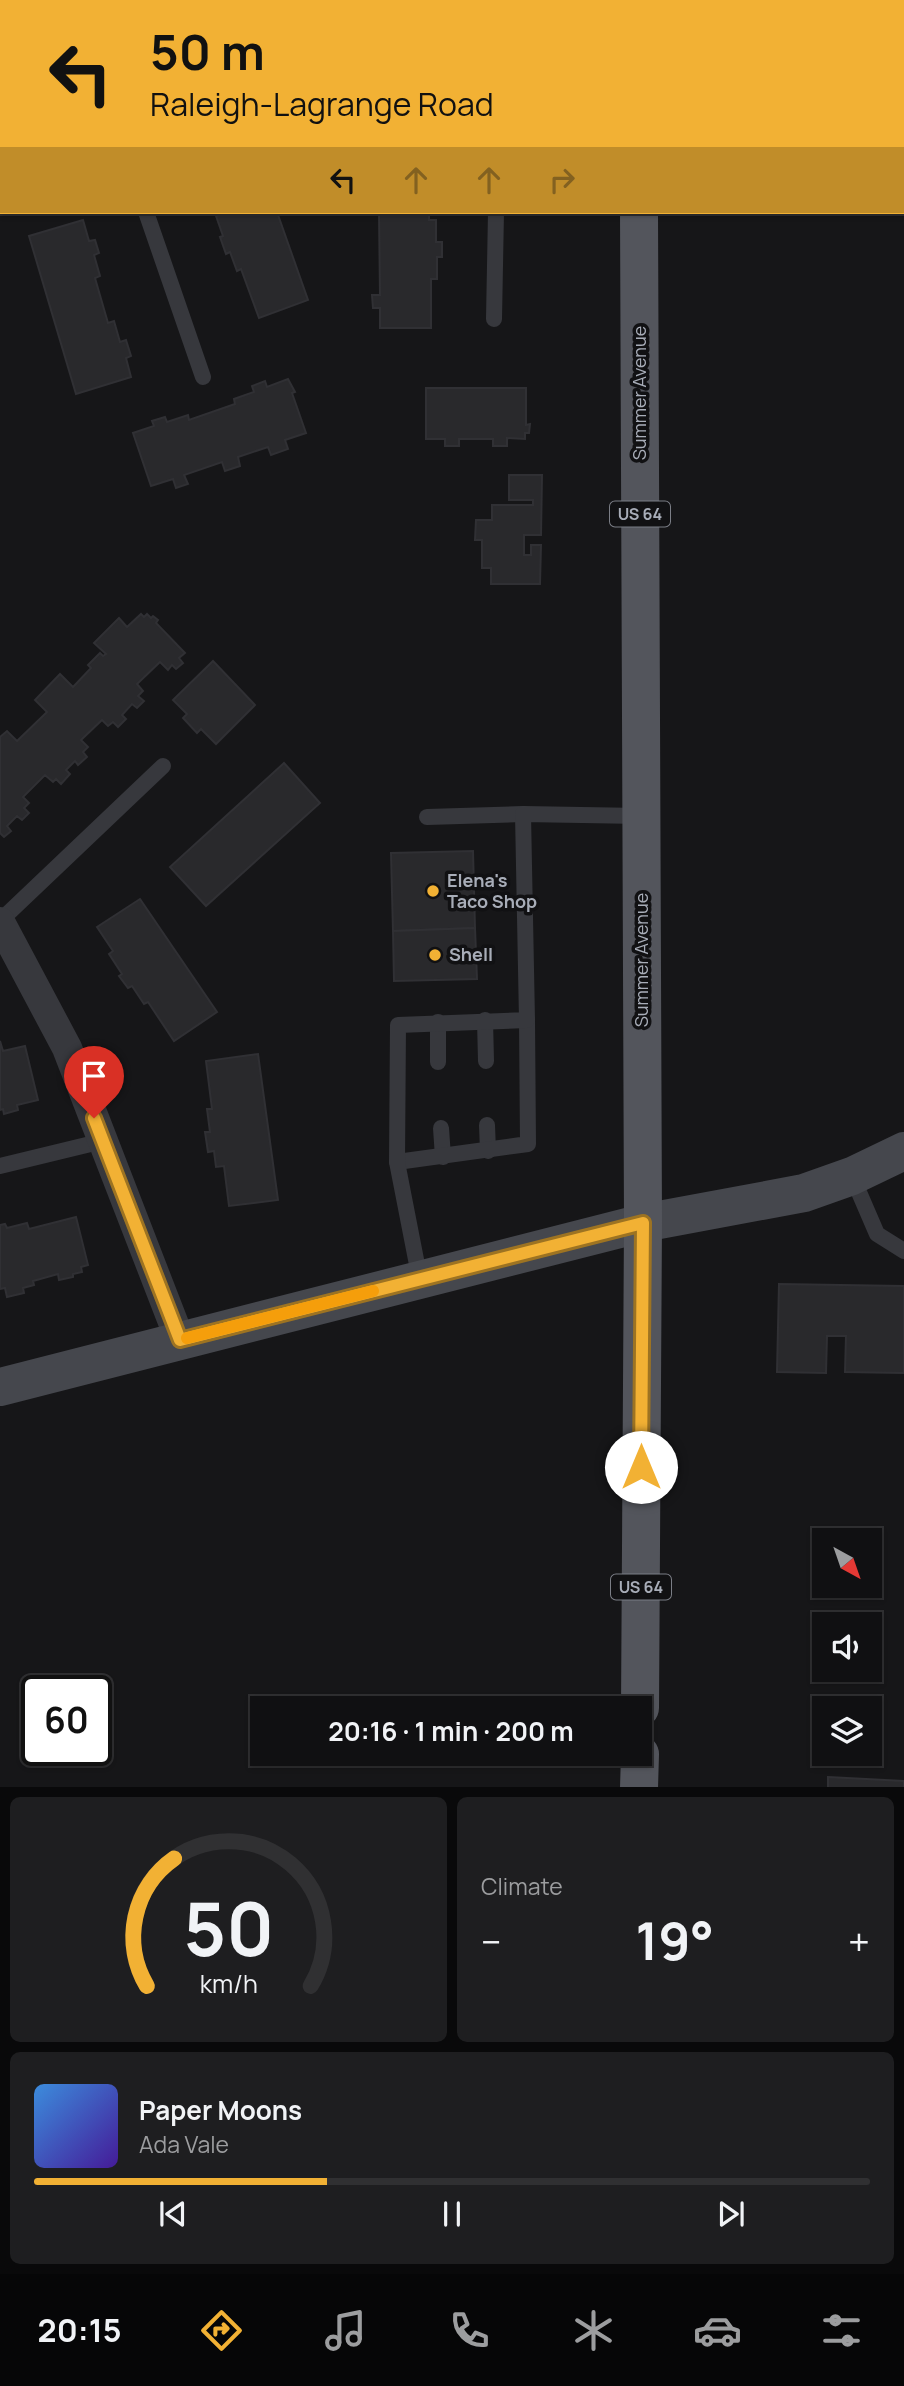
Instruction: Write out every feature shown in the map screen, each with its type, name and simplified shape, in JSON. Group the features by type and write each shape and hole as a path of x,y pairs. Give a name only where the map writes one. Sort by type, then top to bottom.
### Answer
{"main road":[{"name":"Summer Avenue","path":"639,214 643,1223 640,1696"},
{"path":"0,1387 643,1223 804,1194 852,1177 904,1151"},
{"path":"639,1766 639,1787"}],"street":[{"path":"0,922 67,1048 180,1340"}],"lane":[{"path":"147,214 204,377"},
{"path":"494,319 496,214"},
{"path":"0,922 163,766"},
{"path":"427,817 523,814 641,816"},
{"path":"397,1162 528,1144 523,814"},
{"path":"485,1020 486,1061"},
{"path":"420,1279 397,1162 398,1025 527,1020"},
{"path":"438,1022 439,1062"},
{"path":"487,1125 488,1151"},
{"path":"441,1128 443,1157"},
{"path":"0,1166 103,1141"},
{"path":"852,1177 877,1234 904,1251"}],"building":[{"path":"278,214 308,300 259,318 241,269 237,271 230,252 226,254 216,216"},
{"path":"379,214 429,214 429,220 436,220 436,242 442,242 442,257 437,257 437,279 431,279 431,328 380,328 380,308 373,308 372,295 380,295"},
{"path":"83,220 89,241 95,240 99,253 94,255 100,276 95,278 108,323 114,321 120,342 126,340 131,356 126,358 131,377 76,394 29,236"},
{"path":"288,379 295,392 292,393 306,433 285,440 288,449 271,455 268,447 238,457 240,466 225,471 222,462 184,475 188,484 176,488 173,479 151,486 133,433 154,426 152,421 165,417 167,422 188,415 189,420 235,404 234,399 254,392 252,386 265,381 267,387"},
{"path":"426,388 526,388 526,425 530,424 529,433 525,433 525,439 507,438 507,446 493,446 493,439 459,439 459,446 445,446 445,439 426,439"},
{"path":"509,475 542,475 541,535 524,535 524,555 531,555 531,545 541,545 540,584 491,584 491,568 482,568 482,540 475,540 476,520 492,520 492,505 533,505 533,500 509,500"},
{"path":"141,614 144,617 147,614 151,618 153,616 158,620 156,623 185,653 179,658 183,663 176,669 172,665 168,670 160,662 137,684 143,691 138,696 144,701 137,708 132,704 122,715 126,719 118,727 113,722 108,726 102,720 81,740 88,747 83,752 87,757 78,765 75,761 66,770 70,774 61,784 56,779 53,782 45,775 23,797 29,803 24,808 29,813 22,820 17,816 7,826 11,831 4,837 0,833 0,737 7,731 17,741 47,712 35,700 60,674 73,687 91,668 88,665 100,653 103,656 106,654 94,643 119,618 127,627"},
{"path":"213,661 255,705 216,744 201,729 197,733 183,718 187,714 173,700"},
{"path":"284,763 320,803 206,906 170,867"},
{"name":"Elena's Taco Shop","path":"473,851 475,928 393,931 391,853"},
{"path":"140,899 217,1012 174,1041 148,1002 144,1004 132,986 128,988 119,976 122,974 109,954 113,951 97,927"},
{"name":"Shell","path":"475,928 477,979 394,981 393,931"},
{"path":"0,1041 3,1051 25,1046 38,1100 17,1105 18,1110 4,1114 3,1109 0,1110"},
{"path":"258,1054 278,1200 229,1206 224,1166 216,1167 214,1151 208,1152 205,1132 210,1132 207,1109 212,1109 206,1061"},
{"path":"76,1217 88,1265 81,1267 82,1272 59,1280 58,1274 33,1281 34,1285 23,1288 24,1293 7,1297 5,1288 0,1289 0,1225 5,1224 7,1228 27,1223 29,1229"},
{"path":"779,1284 904,1286 904,1373 845,1372 846,1336 827,1336 826,1373 777,1372"},
{"path":"828,1777 904,1781 904,1787 828,1787"}],"slow traffic":[{"path":"187,1338 373,1291"}],"place":[{"name":"Elena's Taco Shop","path":"433,891"},
{"name":"Shell","path":"435,955"}],"route":[{"path":"94,1118 180,1340 643,1223 641,1467"}]}
